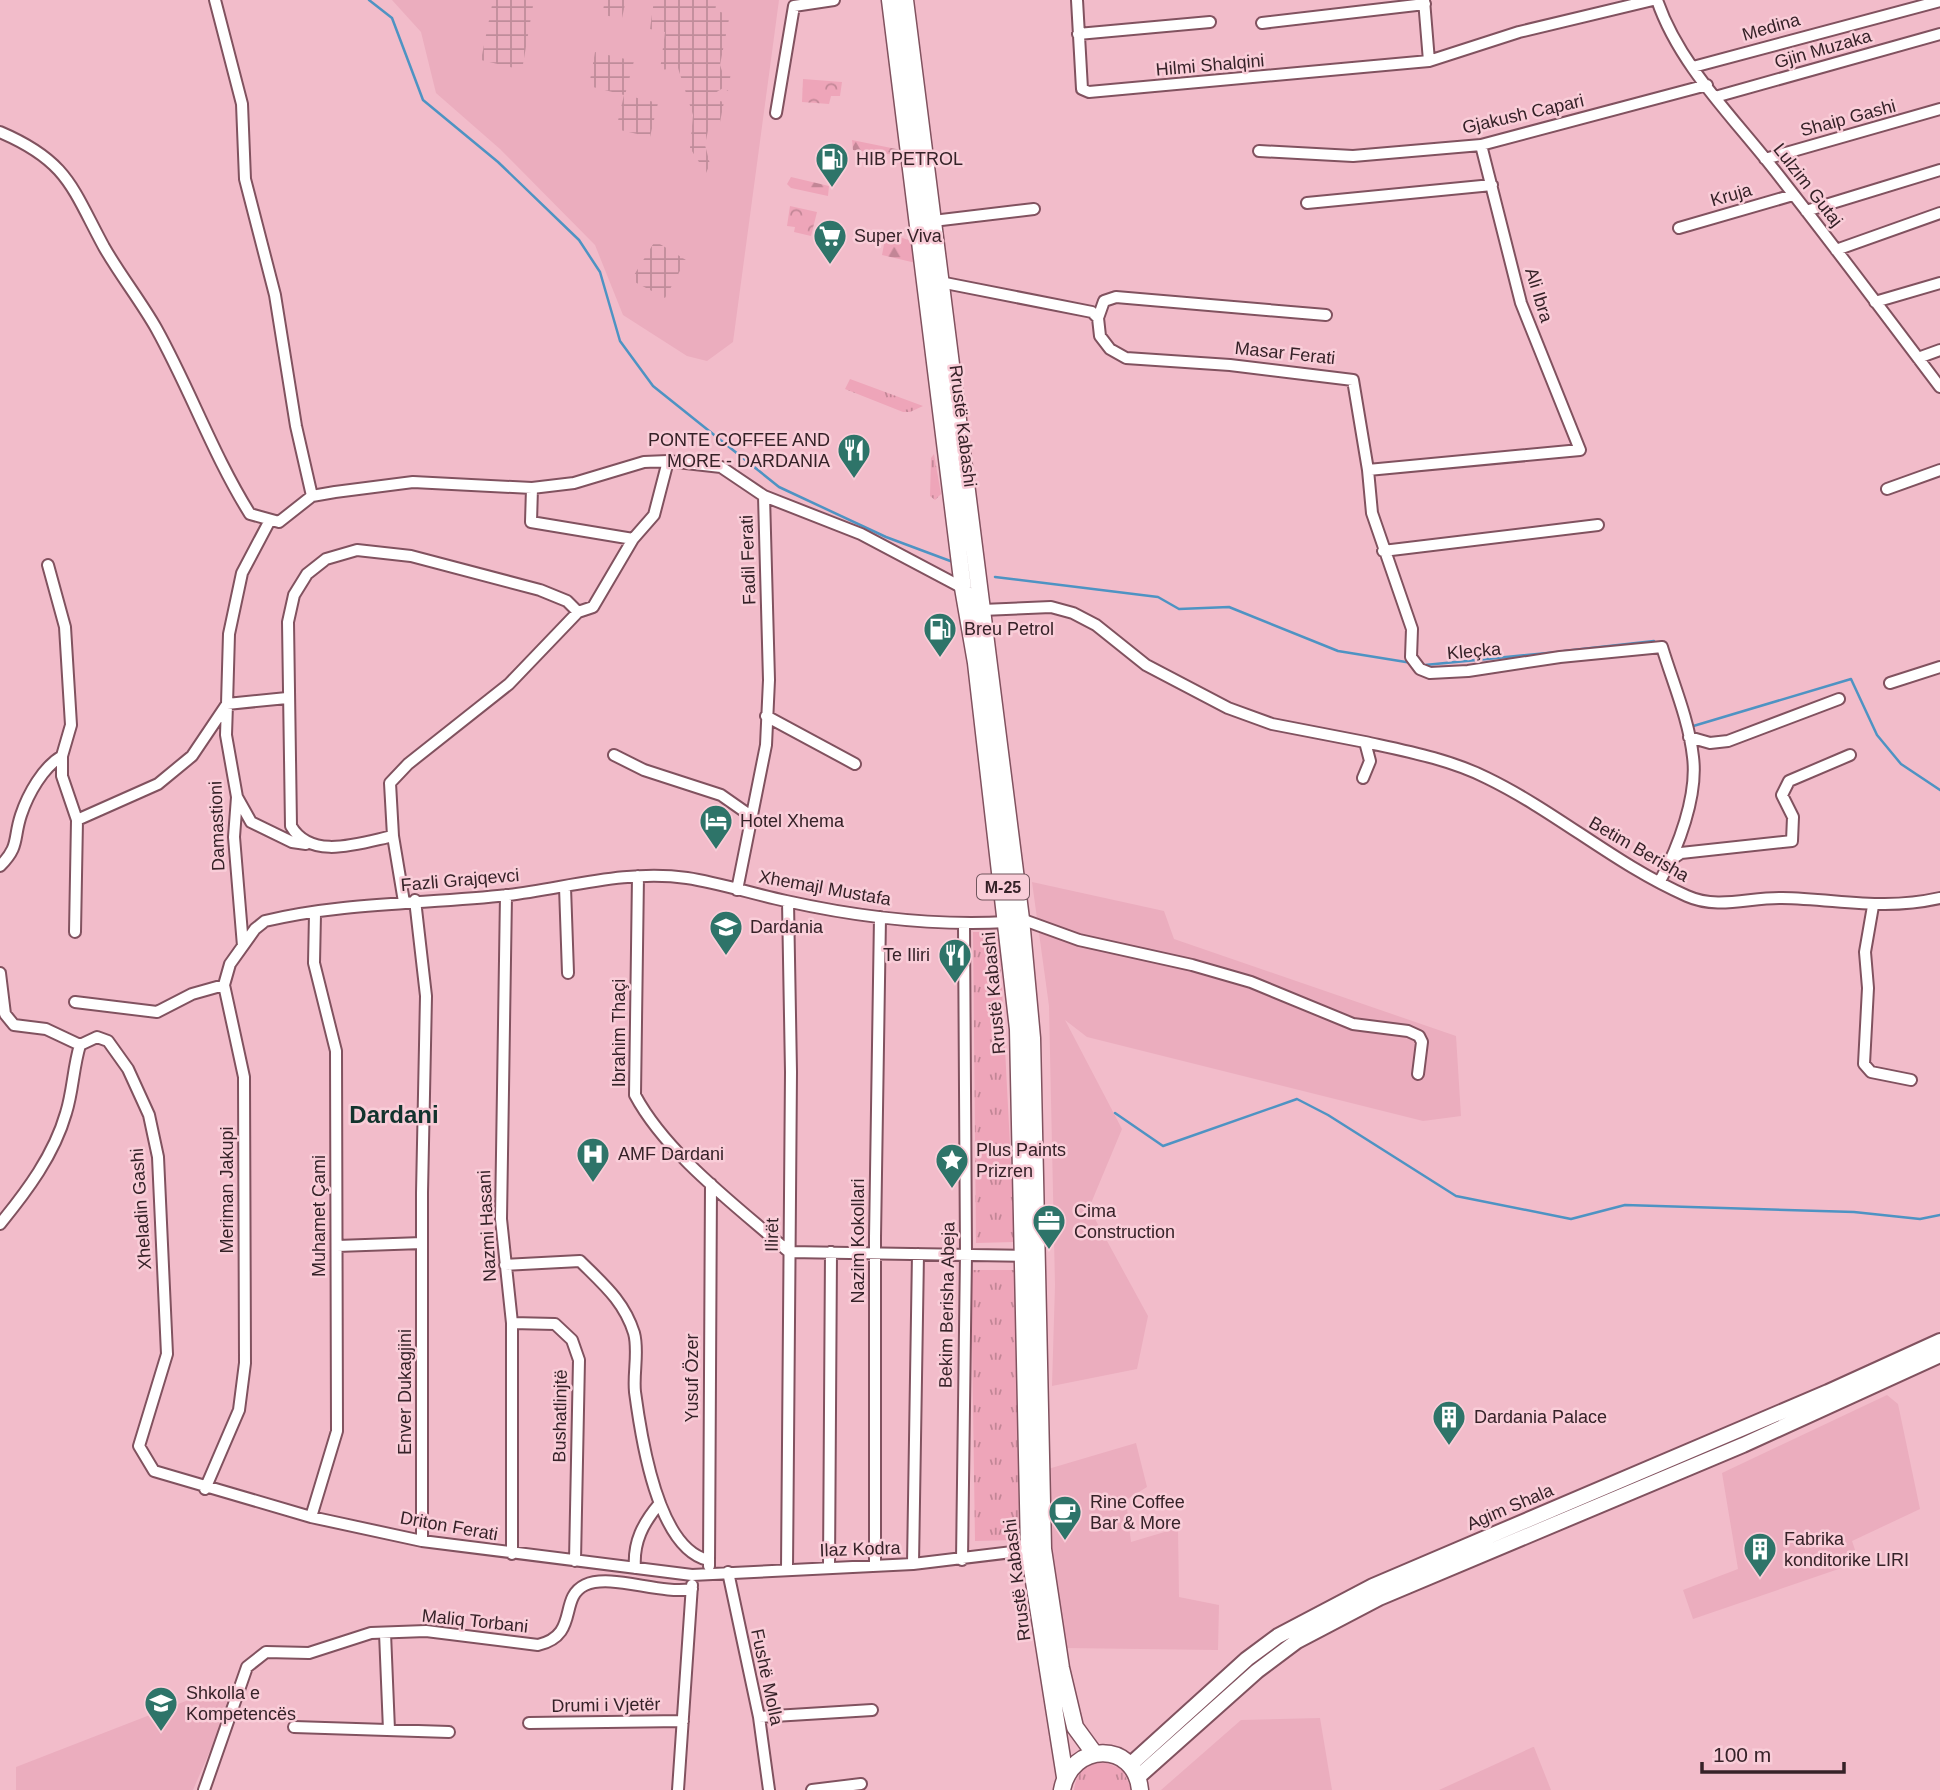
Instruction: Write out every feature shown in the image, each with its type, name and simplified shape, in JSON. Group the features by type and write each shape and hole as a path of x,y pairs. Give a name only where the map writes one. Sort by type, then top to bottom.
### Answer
{"main road":[{"name":"Rrustë Kabashi","path":"890,0 963,588 1014,921"},
{"name":"Rrustë Kabashi","path":"905,0 982,610 1014,921 1042,1549 1060,1668 1075,1727 1094,1754"},
{"name":"Rrustë Kabashi","path":"1030,1256 1029,1550 1064,1783"},
{"name":"Agim Shala","path":"1136,1777 1247,1659 1290,1629 1373,1586 1806,1402 1940,1341"},
{"name":"Agim Shala","path":"1136,1777 1287,1647 1355,1611 1554,1523 1744,1445 1940,1355"},
{"path":"1094,1754 1113,1755 1136,1777"},
{"name":"M-25","path":"1064,1783 1072,1766 1094,1754"}],"street":[{"path":"0,132 20,141 54,164 72,184 104,246 155,328 229,480 250,514 269,522 279,522 312,496 296,426 275,295 245,180 243,104 215,0"},
{"path":"776,113 793,6 834,0"},
{"name":"Hilmi Shalqini","path":"1077,0 1083,89 1089,92 1429,61"},
{"path":"1262,23 1424,2 1429,61 1519,32 1655,0"},
{"name":"Lulzim Gutaj","path":"1655,0 1667,27 1715,97 1940,387"},
{"name":"Medina","path":"1693,67 1940,1"},
{"path":"1078,34 1210,22"},
{"name":"Gjin Muzaka","path":"1715,97 1940,34"},
{"name":"Gjakush Capari","path":"1259,151 1353,156 1481,145 1707,85"},
{"name":"Shaip Gashi","path":"1765,159 1940,110"},
{"name":"Ali Ibra","path":"1368,470 1580,450 1521,303 1481,145"},
{"path":"1806,211 1940,170"},
{"path":"1307,203 1492,186"},
{"name":"Kruja","path":"1679,228 1793,195"},
{"path":"933,221 1034,209"},
{"path":"1836,250 1940,213"},
{"path":"940,282 1092,312 1098,317 1104,301 1115,297 1326,315"},
{"path":"1875,302 1940,283"},
{"name":"Masar Ferati","path":"1098,317 1100,336 1110,349 1126,358 1230,365 1353,380 1368,470"},
{"path":"1918,358 1940,350"},
{"path":"409,901 393,836 390,783 408,764 509,684 578,612 593,607 633,539 654,514 668,461"},
{"name":"Fadil Ferati","path":"312,496 413,482 532,488 574,483 644,462 668,461 721,467 764,496 769,680 760,784 737,890"},
{"name":"Kleçka","path":"1368,470 1372,513 1412,629 1411,657 1415,664 1430,673 1468,671 1662,647 1689,737"},
{"path":"1888,489 1940,470"},
{"path":"532,488 531,522 633,539"},
{"path":"764,496 861,534 963,588"},
{"name":"Damastioni","path":"243,946 234,837 237,797 226,735 229,634 242,573 269,522"},
{"path":"1383,551 1598,526"},
{"path":"312,845 297,837 291,826 287,698 288,622 294,595 307,574 326,559 357,550 411,556 540,590 567,601 578,612"},
{"path":"48,565 65,627 71,724 62,756 62,776 76,820 75,932"},
{"name":"Betim Berisha","path":"982,610 1051,607 1073,613 1096,625 1146,665 1228,708 1272,724 1365,742 1452,763 1486,777 1534,803 1581,837 1688,896 1712,903 1782,898 1873,906 1940,898"},
{"path":"1890,683 1940,667"},
{"path":"76,820 158,784 192,755 227,704 287,698"},
{"path":"1660,881 1672,859 1690,795 1694,760 1689,737 1710,743 1728,741 1839,699"},
{"path":"766,716 855,764"},
{"path":"1363,778 1370,761 1365,742"},
{"path":"614,755 644,771 721,795 751,816"},
{"path":"1672,859 1681,853 1792,841 1793,817 1782,794 1784,788 1789,781 1850,755"},
{"path":"0,866 16,847 20,816 37,782 54,761 62,756"},
{"path":"237,797 251,822 292,842 330,847 393,836"},
{"name":"Xhemajl Mustafa","path":"638,876 686,878 788,902 880,917 964,925 1014,921"},
{"name":"Fazli Grajqevci","path":"243,946 265,921 285,917 409,901 506,895 638,876"},
{"name":"Ibrahim Thaçi","path":"638,876 635,1095 647,1118 711,1184 789,1252"},
{"path":"565,887 568,973"},
{"name":"Nazmi Hasani","path":"506,895 501,1219 512,1323 512,1554"},
{"name":"Enver Dukagjini","path":"409,901 426,996 422,1243 422,1541"},
{"name":"Ilirët","path":"788,902 788,1569"},
{"path":"1873,906 1865,952 1868,988 1864,1064 1871,1072 1911,1080"},
{"name":"Muhamet Çami","path":"311,1517 337,1431 336,1051 314,963 315,914"},
{"name":"Nazim Kokollari","path":"875,1565 875,1252 880,917"},
{"path":"1014,921 1079,940 1192,965 1251,982 1353,1024 1408,1031 1419,1036 1422,1042 1418,1074"},
{"name":"Bekim Berisha Abeja","path":"962,1560 966,1254 964,925"},
{"path":"75,1002 157,1012 192,994 224,985 230,964 243,946"},
{"path":"0,973 5,1014 14,1025 46,1030 80,1045 72,1072 71,1092 65,1116 33,1185 0,1224"},
{"name":"Meriman Jakupi","path":"205,1489 239,1410 246,1363 244,1077 224,985"},
{"name":"Xheladin Gashi","path":"80,1045 97,1037 108,1041 128,1069 149,1115 158,1157 167,1354 139,1446 154,1471 205,1489"},
{"name":"Yusuf Özer","path":"710,1573 711,1184"},
{"path":"337,1245 422,1243"},
{"path":"789,1252 1030,1256"},
{"path":"829,1567 831,1252"},
{"path":"913,1564 918,1254"},
{"path":"505,1265 580,1261 619,1300 635,1335 635,1390 664,1519 694,1556 708,1560"},
{"name":"Bushatlinjtë","path":"512,1323 555,1324 572,1340 579,1360 575,1561"},
{"name":"Driton Ferati","path":"205,1489 311,1517 422,1541 692,1575"},
{"path":"635,1568 634,1551 639,1532 660,1503"},
{"name":"Ilaz Kodra","path":"692,1575 913,1564 1029,1550"},
{"name":"Fushë Molla","path":"728,1572 759,1717 769,1790"},
{"name":"Drumi i Vjetër","path":"678,1790 692,1575"},
{"name":"Maliq Torbani","path":"204,1790 219,1755 247,1667 266,1651 321,1651 371,1633 426,1631 538,1645 552,1642 564,1630 574,1597 581,1587 594,1582 668,1592 692,1589"},
{"path":"385,1633 389,1730"},
{"path":"759,1717 872,1710"},
{"name":"Drumi i Vjetër","path":"529,1723 683,1721"},
{"path":"294,1727 449,1732"},
{"path":"812,1790 861,1784"}],"shaded area":[{"path":"392,0 779,0 733,342 707,361 687,356 623,315 595,245 500,149 436,93 421,32"},
{"path":"493,0 534,0 522,70 481,60"},
{"path":"605,0 626,0 622,18 602,15"},
{"path":"654,0 717,0 715,11 730,14 720,65 722,71 731,72 728,91 723,88 715,93 715,100 724,102 720,122 710,121 705,145 710,164 706,173 690,148 693,115 678,68 660,70 665,32 650,29"},
{"path":"595,52 634,61 625,95 658,103 650,137 616,129 624,95 589,86"},
{"path":"655,241 686,260 665,298 631,280"},
{"path":"1032,882 1164,911 1174,939 1456,1036 1461,1116 1423,1121 1087,1037 1065,1020 1122,1129 1089,1208 1148,1316 1137,1369 1052,1386 1055,1285 1049,1006"},
{"path":"1887,1395 1898,1404 1920,1509 1852,1541 1859,1562 1693,1619 1683,1590 1738,1569 1722,1473"},
{"path":"1136,1443 1147,1487 1126,1500 1131,1542 1178,1528 1179,1597 1219,1605 1218,1650 1065,1648 1045,1543 1048,1469"},
{"name":"Shkolla e Kompetencës","path":"235,1693 193,1790 16,1790 16,1767 191,1699"},
{"path":"1320,1718 1332,1790 1161,1790 1241,1720"},
{"path":"1533,1747 1551,1790 1439,1790"}],"green space":[{"path":"803,79 842,82 840,96 831,96 829,104 802,102"},
{"path":"852,140 906,151 896,155 853,150"},
{"path":"791,177 829,186 828,196 791,188 787,184"},
{"path":"790,206 817,212 811,236 794,232 795,227 787,226"},
{"path":"886,234 894,236 892,241 898,243 900,237 917,243 920,264 882,255"},
{"path":"850,379 923,406 903,412 845,389"},
{"path":"934,454 941,494 935,500 930,496 931,458"},
{"path":"973,932 999,932 1015,1242 976,1243"},
{"path":"971,1270 1015,1270 1019,1540 975,1541"},
{"path":"1104,1762 1122,1769 1132,1790 1074,1790 1077,1778 1083,1770"}],"waterway":[{"path":"369,0 392,18 423,100 498,162 579,240 600,272 620,341 653,386 779,487 886,537 953,562"},
{"path":"995,577 1158,597 1179,609 1229,607 1338,651 1412,663"},
{"path":"1564,651 1654,641 1656,645"},
{"path":"1425,665 1558,652"},
{"path":"1690,727 1851,679 1877,735 1901,764 1940,790"},
{"path":"1115,1113 1163,1146 1297,1099 1328,1115 1456,1196 1571,1219 1625,1205 1854,1212 1920,1219 1940,1215"}],"place":[{"name":"HIB PETROL","path":"832,189"},
{"name":"Super Viva","path":"830,266"},
{"name":"PONTE COFFEE AND MORE - DARDANIA","path":"854,480"},
{"name":"Breu Petrol","path":"940,659"},
{"name":"Hotel Xhema","path":"716,851"},
{"name":"Dardania","path":"726,957"},
{"name":"Te Iliri","path":"955,985"},
{"name":"AMF Dardani","path":"593,1184"},
{"name":"Plus Paints Prizren","path":"952,1190"},
{"name":"Cima Construction","path":"1049,1251"},
{"name":"Dardania Palace","path":"1449,1447"},
{"name":"Rine Coffee Bar & More","path":"1065,1542"},
{"name":"Fabrika konditorike LIRI","path":"1760,1579"},
{"name":"Shkolla e Kompetencës","path":"161,1733"}],"district":[{"name":"Dardani","path":"394,1115"}]}
